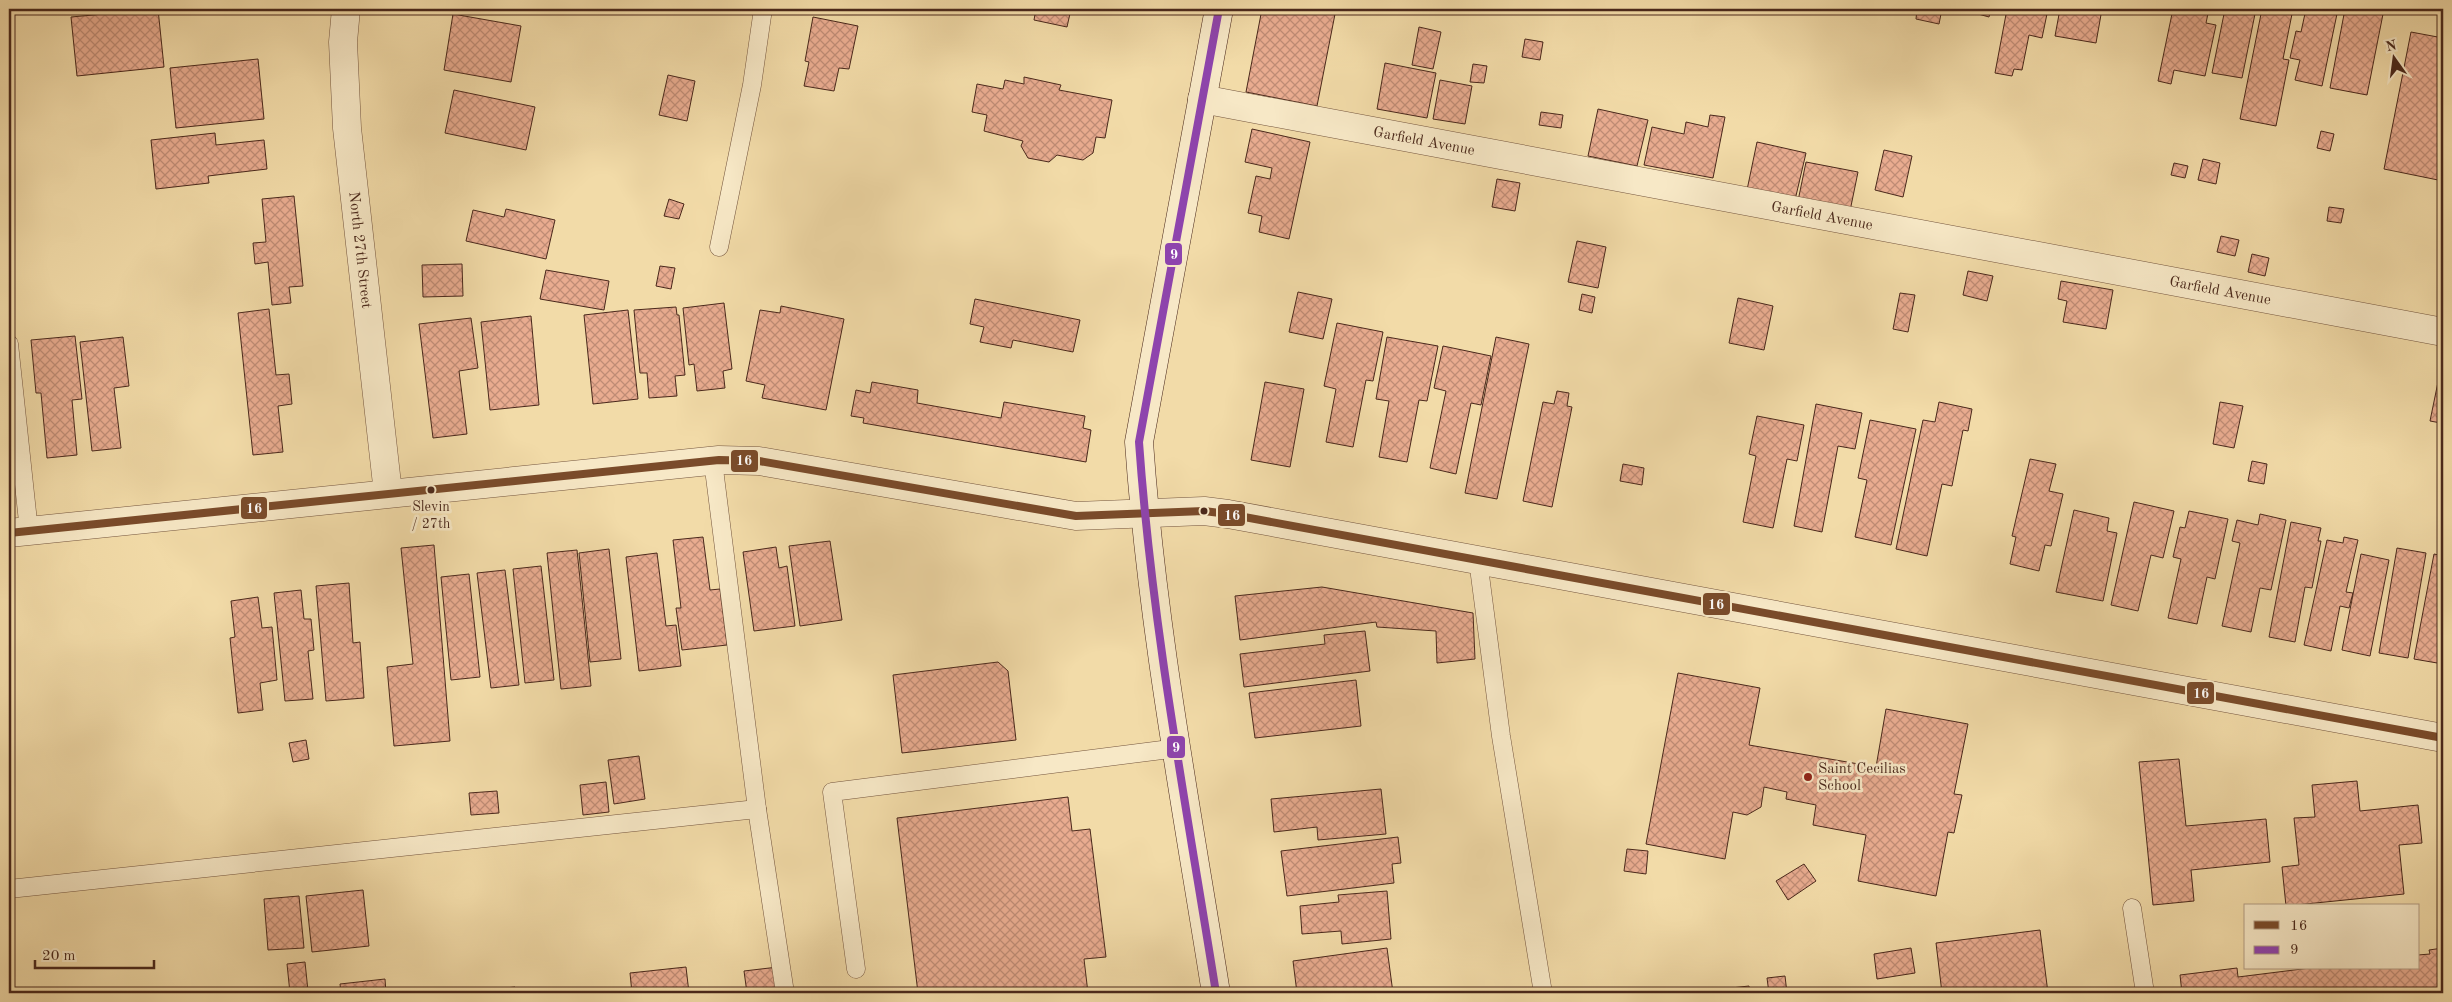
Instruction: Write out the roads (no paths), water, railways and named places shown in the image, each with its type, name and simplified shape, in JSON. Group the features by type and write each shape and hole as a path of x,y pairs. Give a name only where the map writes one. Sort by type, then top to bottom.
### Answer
{"street":[{"name":"North 27th Street","path":"346,9 343,42 347,128 388,493"},
{"path":"1216,993 1144,513 1139,442 1219,9"},
{"name":"Garfield Avenue","path":"1202,99 2443,332"},
{"path":"19,532 713,461 759,461 1076,516 1204,512 1228,514 2443,738"}],"lane":[{"path":"719,247 752,85 763,9"},
{"path":"9,344 19,532"},
{"path":"713,461 757,810 785,993"},
{"path":"1478,560 1501,736 1544,993"},
{"path":"856,969 832,792 1178,748"},
{"path":"9,889 757,810"},
{"path":"2132,908 2145,993"}],"place":[{"name":"Slevin / 27th","path":"431,490"},
{"name":"Saint Cecilias School","path":"1808,777"}]}
